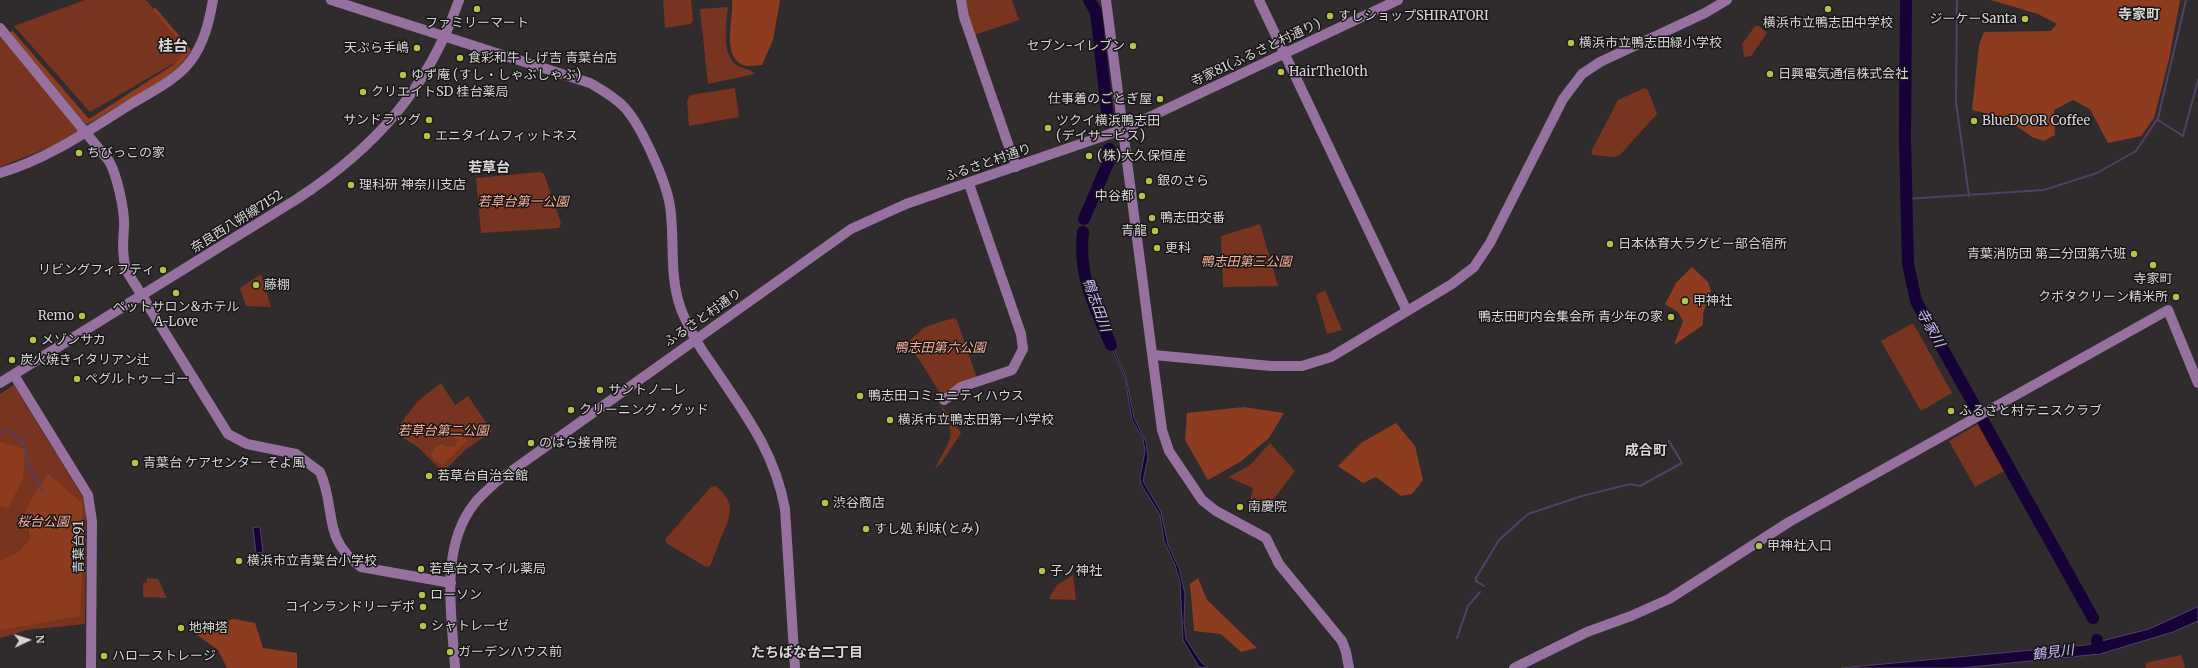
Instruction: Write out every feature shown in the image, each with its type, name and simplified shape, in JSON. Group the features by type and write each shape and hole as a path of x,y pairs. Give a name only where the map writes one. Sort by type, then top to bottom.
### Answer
{"street":[{"path":"0,173 52,152 172,78 190,63 204,38 213,0"},
{"path":"331,0 590,83 617,100 625,108 646,143 667,194 670,206 676,290 680,306 695,339 756,431 773,462 779,481 785,509 796,668"},
{"name":"奈良西八朔線7152","path":"0,384 328,179 384,129 399,110 430,65 445,37 459,0"},
{"path":"961,0 964,17 1016,167"},
{"path":"1106,0 1154,354 1162,430 1169,451 1202,500 1216,511 1266,538 1279,564 1342,641 1349,668"},
{"path":"1259,0 1407,311"},
{"name":"寺家81(ふるさと村通り)","path":"1124,130 1398,0"},
{"path":"1154,354 1271,366 1302,366 1331,356 1452,284 1474,267 1490,243 1563,99 1582,74 1600,62 1705,13 1727,0"},
{"path":"0,28 86,132 116,172 124,226 122,243 123,262 126,270 206,401 228,434 247,444 296,454 320,472 334,535 350,559 361,567 451,583"},
{"name":"ふるさと村通り","path":"455,668 451,583 456,542 468,514 480,498 496,482 851,229 892,209 1124,130"},
{"path":"944,400 961,387 1012,370 1024,349 1019,327 969,184"},
{"path":"1514,668 1580,635 1631,616 1669,599 1789,522 2168,310 2198,383"},
{"name":"青葉台91","path":"14,375 88,495 91,504 91,668"}],"green space":[{"path":"85,0 145,0 186,52 181,59 90,112 14,26"},
{"path":"663,0 691,0 693,20 691,24 665,28"},
{"path":"732,0 780,0 773,40 762,65 745,66 736,60 732,54 730,36"},
{"path":"965,0 1012,0 1019,20 974,35 967,15"},
{"path":"1991,0 2180,0 2169,59 2154,118 2141,136 2108,143 2090,109 2073,100 2054,110 2055,135 2044,141 2032,137 2005,118 1972,110 1979,45 1984,32 2051,31 2057,24 2038,14"},
{"path":"155,7 191,50 176,69 167,77 86,124 10,33 12,30 89,119 173,65 186,50 153,10"},
{"path":"728,7 726,39 729,55 738,66 755,74 708,84 700,9"},
{"path":"1755,26 1759,26 1767,33 1751,56 1744,57 1742,44"},
{"path":"0,33 79,132 55,145 0,167"},
{"path":"735,88 739,117 689,126 687,101 690,95"},
{"path":"1644,88 1648,90 1657,114 1620,155 1615,157 1593,155 1591,152 1618,100"},
{"name":"若草台第一公園","path":"540,172 544,174 561,223 559,228 481,233 476,178"},
{"name":"鴨志田第三公園","path":"1260,224 1278,286 1223,287 1221,236"},
{"path":"1692,267 1708,282 1711,291 1703,314 1703,325 1674,345 1683,321 1678,312 1665,304 1676,283"},
{"path":"261,274 271,307 246,306 240,288"},
{"path":"1325,290 1342,330 1327,334 1316,295"},
{"name":"鴨志田第六公園","path":"953,318 957,320 977,379 942,396 908,342 925,327"},
{"path":"1913,323 1952,393 1921,411 1881,341"},
{"name":"若草台第二公園","path":"441,383 455,405 468,396 492,431 464,451 443,472 419,448 398,434 397,428 418,401"},
{"name":"桜台公園","path":"14,385 86,502 85,624 27,630 0,638 0,394"},
{"path":"940,404 961,433 942,462 935,469 949,443 950,437 949,425"},
{"path":"1244,407 1284,413 1269,438 1240,462 1208,480 1185,440 1187,413"},
{"path":"1396,423 1415,446 1423,480 1412,494 1401,496 1376,477 1363,483 1338,466 1361,443"},
{"path":"1978,424 2004,471 1975,487 1949,441"},
{"path":"456,432 464,436 467,441 442,465 431,456 436,447 442,444 447,447 453,447 456,445 457,439 452,438"},
{"path":"0,442 25,449 23,479 8,508 0,506"},
{"path":"1270,443 1295,471 1267,508 1250,502 1253,488 1228,477 1249,466"},
{"path":"48,474 82,503 83,547 80,616 0,630 0,561 20,551 31,538 23,516 36,491"},
{"path":"716,486 729,503 730,513 710,566 706,567 666,543 666,538 711,487"},
{"path":"1073,575 1076,600 1050,599 1050,596 1057,585"},
{"path":"147,578 158,579 167,598 143,597 143,583 147,583"},
{"path":"1198,578 1207,600 1257,648 1241,652 1221,634 1194,631 1190,584"},
{"path":"234,619 255,623 263,648 297,653 297,668 227,668 218,650 193,632 204,627"},
{"path":"2181,655 2185,668 2146,668 2145,663"}],"water":[{"path":"1106,330 1126,377 1134,418 1146,442 1148,457 1143,481 1161,512 1168,545 1179,568 1185,594 1184,623 1186,639 1201,662 1208,668 1199,667 1183,640 1180,582 1175,565 1164,541 1160,515 1141,484 1140,478 1145,451 1143,439 1132,420 1125,378 1104,331"},
{"path":"260,527 263,552 256,553 253,528"},
{"name":"鶴見川","path":"2198,607 2198,621 2173,632 2100,654 1961,668 1841,668 2086,645 2149,629"}],"waterway":[{"name":"鴨志田川","path":"1089,0 1096,12 1108,120"},
{"name":"寺家川","path":"1906,0 1905,140 1908,264 1916,301 2093,618"},
{"path":"1957,0 1956,102 1969,196"},
{"path":"1906,199 2044,190 2097,173 2136,151 2158,118 2186,0"},
{"path":"2158,120 2183,136 2198,80"},
{"name":"鴨志田川","path":"1084,219 1108,163 1109,149"},
{"name":"鴨志田川","path":"1083,232 1082,248 1085,277 1093,303 1111,345"},
{"path":"0,434 6,430 21,439 27,455 29,467"},
{"path":"1484,586 1476,581 1476,578 1499,540 1528,514 1582,496 1630,484 1640,486 1682,463 1669,441"},
{"path":"30,469 42,490"},
{"path":"1457,638 1468,606 1480,592"},
{"name":"寺家川","path":"2097,640 2098,648"}],"place":[{"name":"ファミリーマート","path":"477,9"},
{"name":"横浜市立鴨志田中学校","path":"1828,9"},
{"name":"すしショップSHIRATORI","path":"1330,16"},
{"name":"ジーケーSanta","path":"2025,19"},
{"name":"横浜市立鴨志田緑小学校","path":"1571,43"},
{"name":"セブン-イレブン","path":"1133,46"},
{"name":"天ぷら手嶋","path":"417,48"},
{"name":"食彩和牛 しげ吉 青葉台店","path":"460,58"},
{"name":"HairThe10th","path":"1281,72"},
{"name":"日興電気通信株式会社","path":"1770,74"},
{"name":"ゆず庵 (すし・しゃぶしゃぶ)","path":"403,75"},
{"name":"クリエイトSD 桂台薬局","path":"363,92"},
{"name":"仕事着のごとぎ屋","path":"1160,99"},
{"name":"サンドラッグ","path":"429,120"},
{"name":"BlueDOOR Coffee","path":"1974,121"},
{"name":"ツクイ横浜鴨志田 (デイサービス)","path":"1048,128"},
{"name":"エニタイムフィットネス","path":"427,136"},
{"name":"ちびっこの家","path":"79,153"},
{"name":"(株)大久保恒産","path":"1089,156"},
{"name":"銀のさら","path":"1149,181"},
{"name":"理科研 神奈川支店","path":"351,185"},
{"name":"中谷都","path":"1142,196"},
{"name":"鴨志田交番","path":"1152,218"},
{"name":"青龍","path":"1155,231"},
{"name":"日本体育大ラグビー部合宿所","path":"1610,244"},
{"name":"更科","path":"1157,248"},
{"name":"青葉消防団 第二分団第六班","path":"2134,254"},
{"name":"寺家町","path":"2153,265"},
{"name":"リビングフィフティ","path":"163,270"},
{"name":"藤棚","path":"256,285"},
{"name":"ペットサロン&ホテル A-Love","path":"176,293"},
{"name":"クボタクリーン精米所","path":"2176,297"},
{"name":"甲神社","path":"1685,301"},
{"name":"Remo","path":"82,316"},
{"name":"鴨志田町内会集会所 青少年の家","path":"1671,317"},
{"name":"メゾンサカ","path":"33,340"},
{"name":"炭火焼きイタリアン辻","path":"12,360"},
{"name":"ペグルトゥーゴー","path":"77,379"},
{"name":"サントノーレ","path":"600,390"},
{"name":"鴨志田コミュニティハウス","path":"860,396"},
{"name":"クリーニング・グッド","path":"571,410"},
{"name":"ふるさと村テニスクラブ","path":"1951,411"},
{"name":"横浜市立鴨志田第一小学校","path":"890,420"},
{"name":"のはら接骨院","path":"531,443"},
{"name":"青葉台 ケアセンター そよ風","path":"135,463"},
{"name":"若草台自治会館","path":"429,476"},
{"name":"渋谷商店","path":"825,503"},
{"name":"南慶院","path":"1240,507"},
{"name":"すし処 利味(とみ)","path":"866,529"},
{"name":"甲神社入口","path":"1759,546"},
{"name":"横浜市立青葉台小学校","path":"239,561"},
{"name":"若草台スマイル薬局","path":"421,569"},
{"name":"子ノ神社","path":"1042,571"},
{"name":"ローソン","path":"422,595"},
{"name":"コインランドリーデポ","path":"423,607"},
{"name":"シャトレーゼ","path":"423,626"},
{"name":"地神塔","path":"181,628"},
{"name":"ガーデンハウス前","path":"450,652"},
{"name":"ハローストレージ","path":"104,656"}],"district":[{"name":"寺家町","path":"2139,15"},
{"name":"桂台","path":"173,47"},
{"name":"若草台","path":"489,168"},
{"name":"成合町","path":"1646,451"},
{"name":"たちばな台二丁目","path":"807,653"}]}
